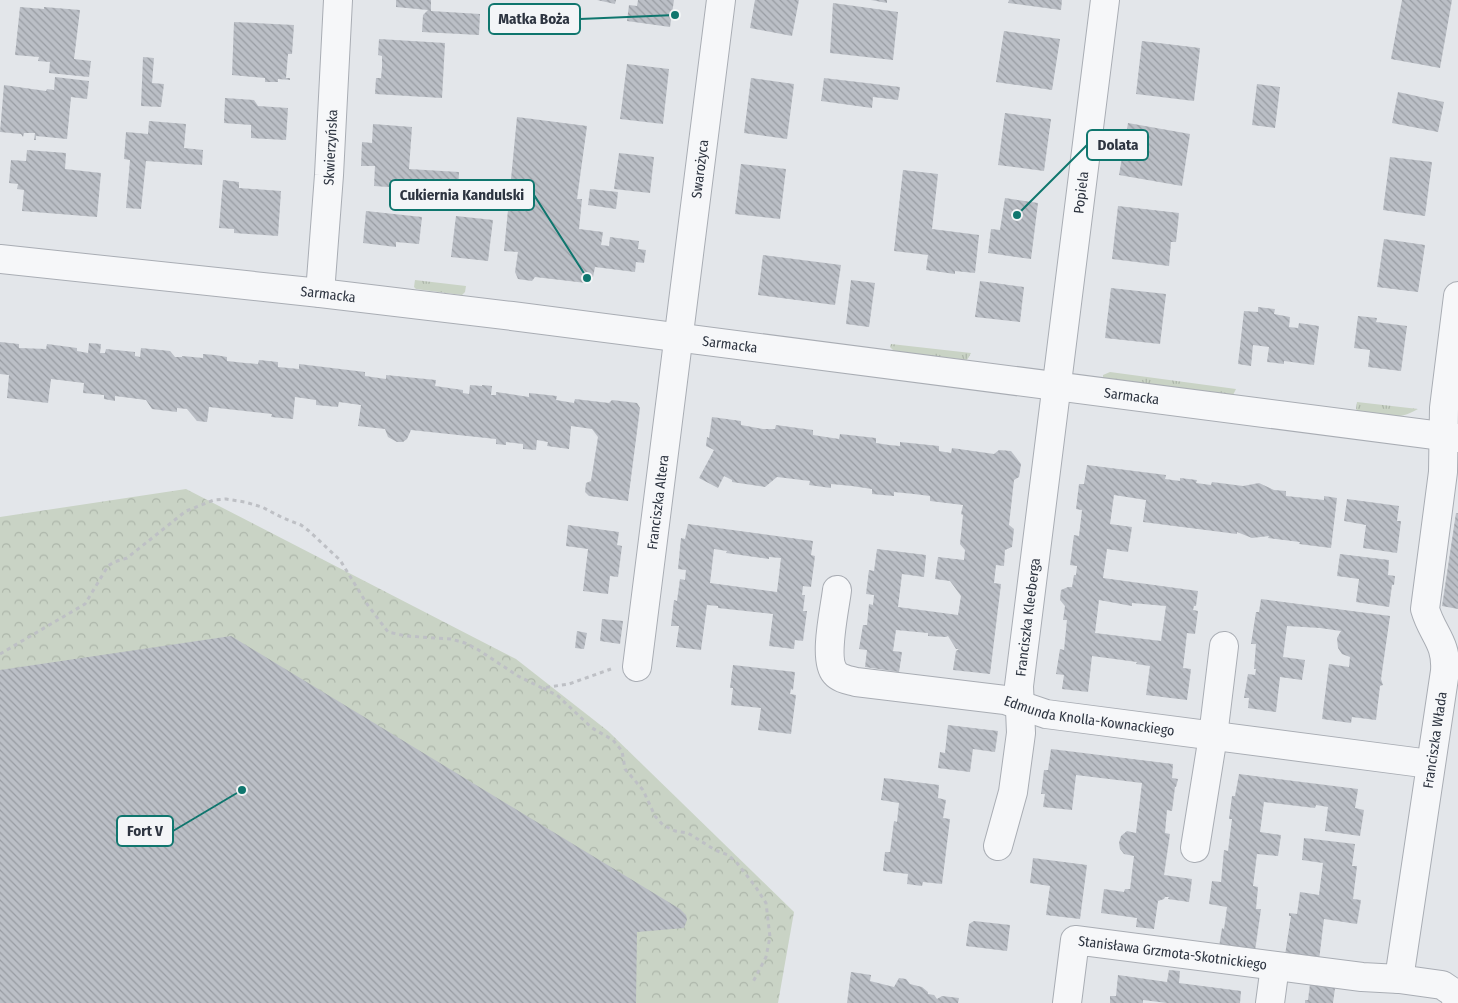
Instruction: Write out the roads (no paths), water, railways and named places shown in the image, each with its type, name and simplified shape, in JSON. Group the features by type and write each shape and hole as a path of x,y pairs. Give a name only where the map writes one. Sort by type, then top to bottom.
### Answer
{"street":[{"name":"Skwierzyńska","path":"320,293 338,0"},
{"name":"Swarożyca","path":"678,338 721,0"},
{"name":"Popiela","path":"1056,386 1105,0"},
{"name":"Sarmacka","path":"0,259 320,293 1451,437"},
{"name":"Franciszka Włada","path":"1399,979 1445,662 1444,649 1428,620 1425,609 1443,472 1451,437 1444,408 1458,296"},
{"name":"Franciszka Altera","path":"637,663 678,338"},
{"name":"Franciszka Kleeberga","path":"998,846 1013,792 1021,733 1019,686 1056,386"},
{"name":"Edmunda Knolla-Kownackiego","path":"837,590 830,660 834,672 842,678 856,682 1005,700 1046,714 1430,764"},
{"path":"1194,848 1213,736 1224,646"},
{"name":"Stanisława Grzmota-Skotnickiego","path":"1067,1003 1076,940 1362,977 1399,979"},
{"name":"Stanisława Grzmota-Skotnickiego","path":"1270,1003 1275,966"},
{"path":"1399,979 1442,985 1454,993 1457,1003"}],"place":[{"name":"Matka Boża","path":"675,15"},
{"name":"Dolata","path":"1017,215"},
{"name":"Cukiernia Kandulski","path":"587,278"},
{"name":"Fort V","path":"242,790"}]}
